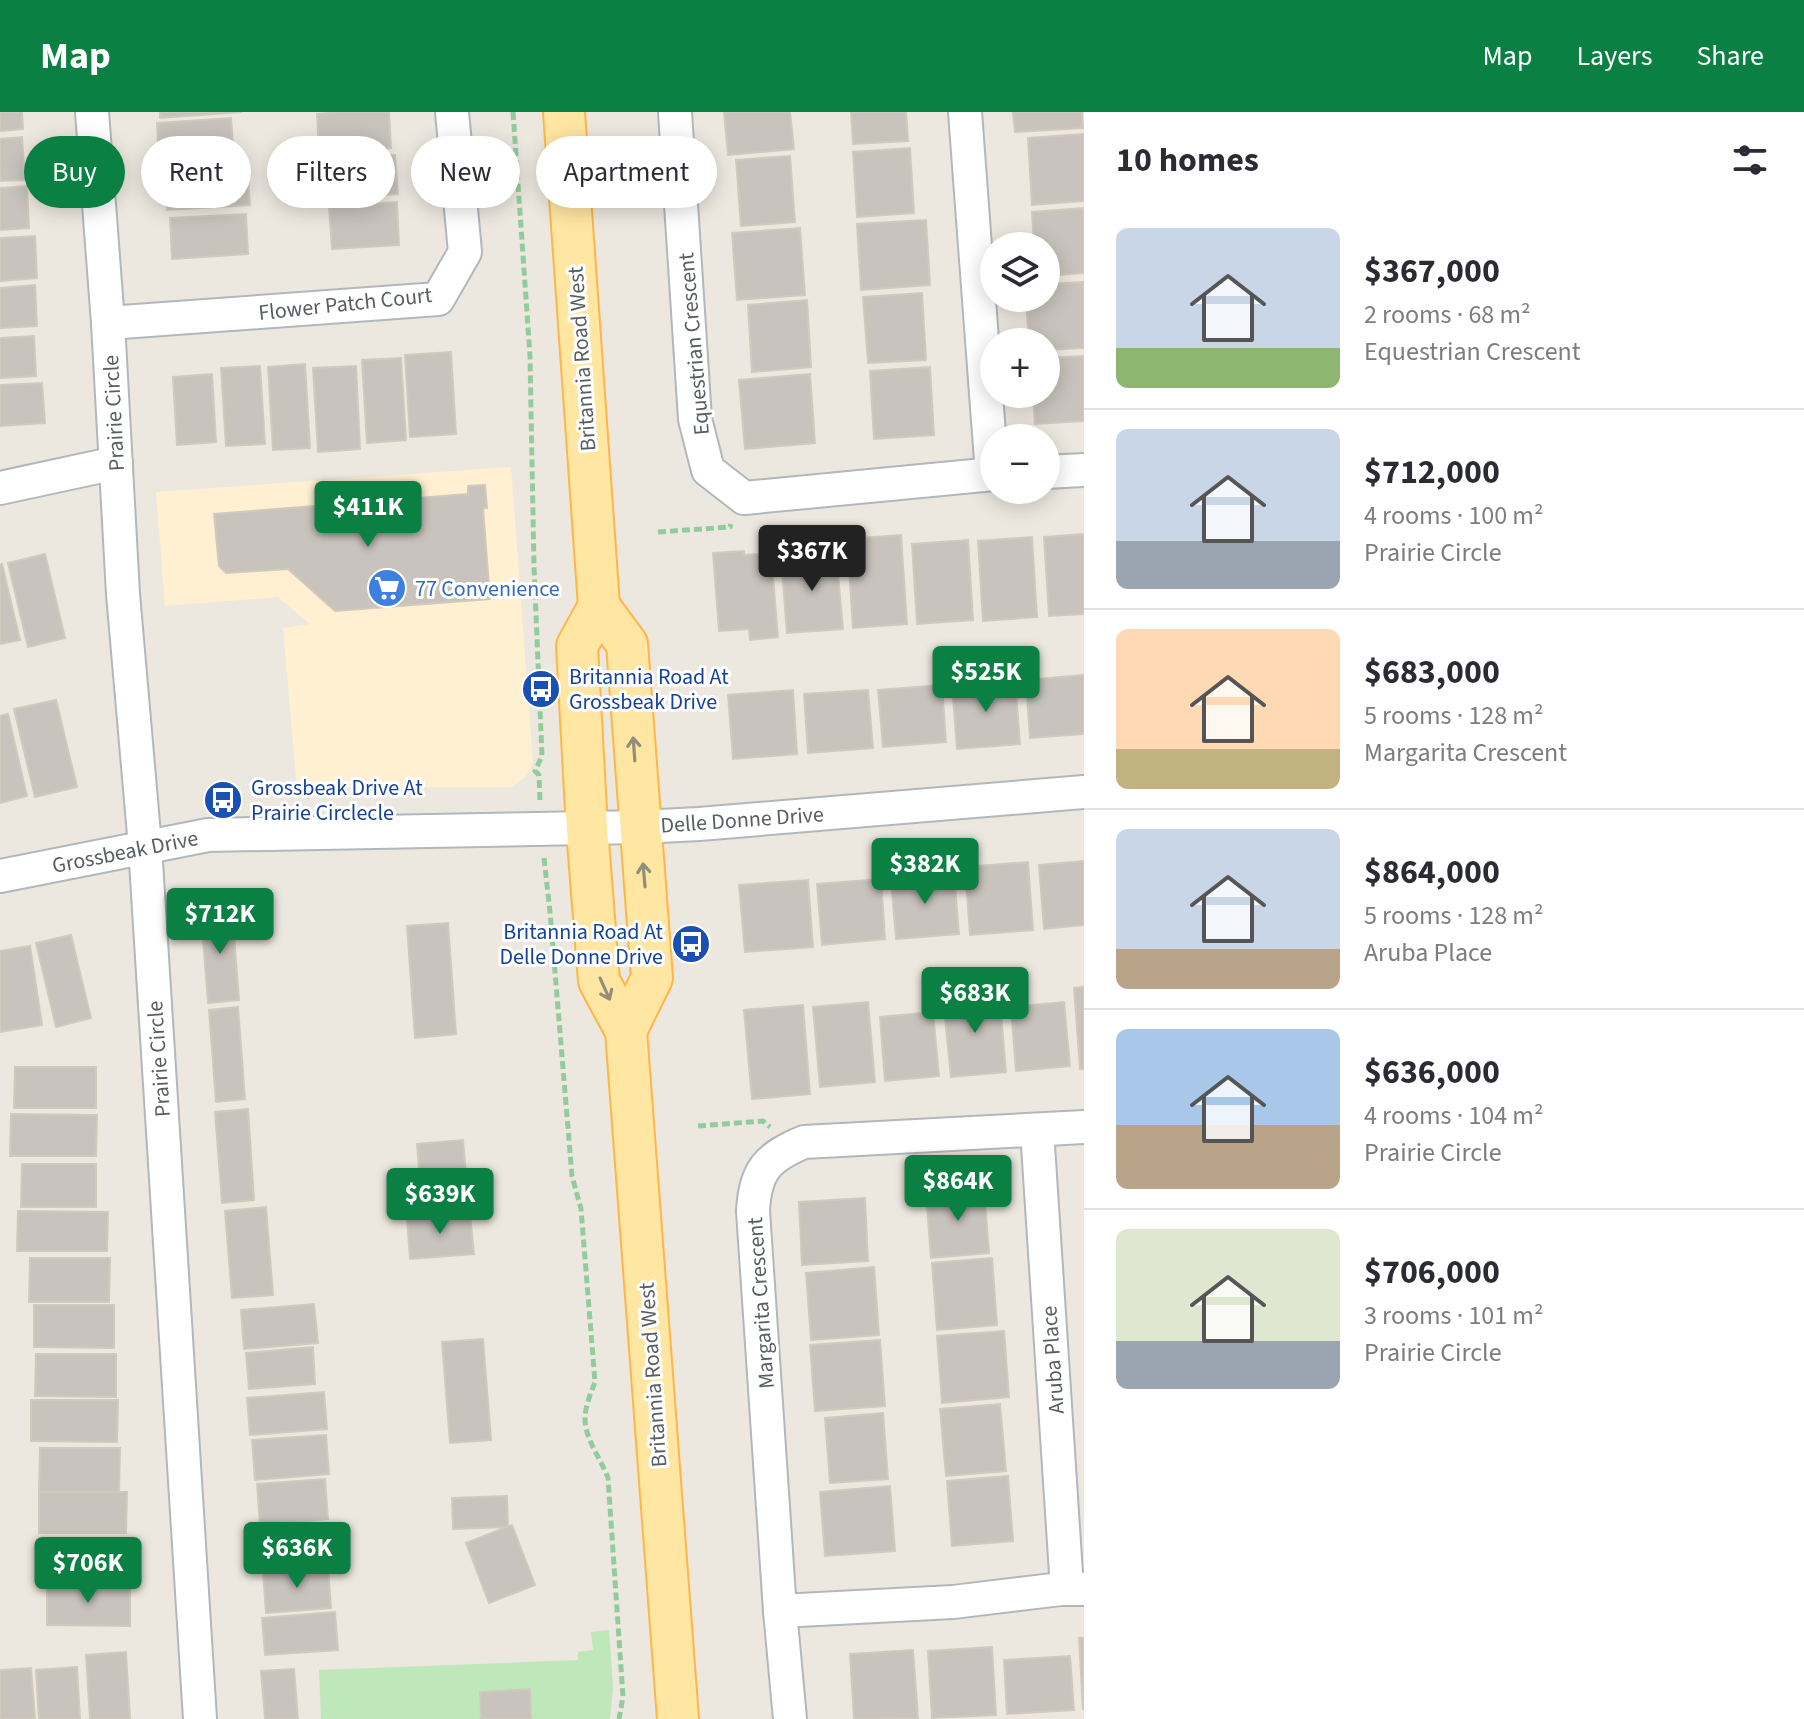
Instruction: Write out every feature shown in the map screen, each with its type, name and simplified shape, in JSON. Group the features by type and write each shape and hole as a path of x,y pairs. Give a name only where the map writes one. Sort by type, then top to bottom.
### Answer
{"main road":[{"name":"Britannia Road West","path":"564,112 599,606 577,646 587,829 599,981 626,1031 678,1719"},
{"path":"599,606 627,644 652,978 626,1031"}],"street":[{"name":"Prairie Circle","path":"92,112 108,323 123,594 145,846 200,1719"},
{"name":"Flower Patch Court","path":"108,323 438,299 465,252 452,112"},
{"name":"Equestrian Crescent","path":"675,112 695,419 708,470 744,498"},
{"path":"965,112 989,424"},
{"path":"0,488 116,463"},
{"path":"1060,471 1084,470"},
{"path":"744,498 980,475"},
{"name":"Delle Donne Drive","path":"587,829 699,824 1084,792"},
{"name":"Grossbeak Drive","path":"0,876 208,835 587,829"},
{"path":"792,1147 804,1142 1084,1127"},
{"name":"Aruba Place","path":"1037,1130 1076,1589"},
{"name":"Margarita Crescent","path":"790,1719 753,1199 764,1167 792,1147"},
{"path":"780,1611 953,1602 1076,1589"}],"path":[{"path":"513,112 530,356 542,756 535,771 539,775"},
{"path":"658,532 730,527 744,498"},
{"path":"544,864 572,1176 581,1209 595,1382 585,1420 608,1478 623,1697 619,1719"},
{"path":"698,1126 763,1121 792,1147"}],"shaded area":[{"path":"511,467 533,764 526,776 513,787 297,788 283,628 310,624 278,597 165,606 156,492"}],"green space":[{"path":"609,1630 613,1686 610,1719 531,1719 529,1689 480,1692 481,1719 321,1719 319,1670 578,1660 578,1652 593,1650 591,1632"}],"building":[{"path":"0,112 22,112 23,129 0,131"},
{"path":"160,112 242,112 160,118"},
{"path":"389,112 390,136 318,136 317,114"},
{"path":"724,112 790,112 794,149 728,155"},
{"path":"851,112 906,112 908,141 853,144"},
{"path":"1013,112 1082,112 1083,128 1015,132"},
{"path":"231,118 232,136 158,136 157,123"},
{"path":"1084,134 1084,201 1032,205 1028,138"},
{"path":"22,137 24,180 0,181 0,139"},
{"path":"910,148 914,213 857,217 853,152"},
{"path":"395,155 398,194 395,194"},
{"path":"790,156 795,222 741,226 736,160"},
{"path":"24,186 24,208 28,208 29,228 0,230 0,188"},
{"path":"395,202 399,245 332,249 329,208 395,208"},
{"path":"1084,208 1084,273 1060,275 1060,232 1033,232 1032,212"},
{"path":"246,214 248,254 172,259 170,218"},
{"path":"926,220 930,285 861,290 857,224"},
{"path":"800,228 805,295 737,300 732,233"},
{"path":"35,236 37,278 0,281 0,238"},
{"path":"1084,282 1084,348 1060,349 1060,328 1028,328 1027,312 1060,312 1060,283"},
{"path":"35,285 37,326 0,328 0,288"},
{"path":"922,293 926,360 868,363 863,297"},
{"path":"807,300 811,367 752,372 748,305"},
{"path":"34,336 36,376 0,378 0,338"},
{"path":"451,352 456,434 410,437 405,355"},
{"path":"1084,356 1084,421 1035,424 1034,408 1060,408 1060,357"},
{"path":"401,358 406,440 367,443 362,360"},
{"path":"305,364 310,448 273,450 268,367"},
{"path":"260,366 265,444 226,446 221,368"},
{"path":"356,366 360,449 318,452 313,368"},
{"path":"930,367 934,435 874,439 870,371"},
{"path":"212,374 216,442 177,445 173,377"},
{"path":"810,374 815,443 745,449 739,380"},
{"path":"42,383 45,423 0,426 0,385"},
{"path":"485,485 487,508 483,508 490,599 335,611 288,569 226,573 219,566 214,514 468,494 468,486"},
{"path":"1084,534 1084,614 1049,616 1044,537"},
{"path":"901,535 907,624 853,628 847,539"},
{"path":"1032,537 1037,617 983,621 978,541"},
{"path":"968,540 973,620 917,624 912,544"},
{"path":"744,551 744,555 771,553 778,637 750,640 749,629 719,631 713,553"},
{"path":"836,553 843,629 787,633 781,558"},
{"path":"45,554 65,638 28,647 8,563"},
{"path":"0,565 20,640 0,644"},
{"path":"1084,675 1084,734 1030,738 1026,680"},
{"path":"1015,679 1020,744 957,749 952,684"},
{"path":"942,685 946,742 883,747 878,690"},
{"path":"793,690 797,754 733,759 728,695"},
{"path":"868,690 873,748 808,753 804,694"},
{"path":"56,700 77,787 35,797 14,709"},
{"path":"8,714 27,796 0,803 0,716"},
{"path":"1084,861 1084,925 1044,929 1039,865"},
{"path":"1028,862 1033,930 970,935 965,867"},
{"path":"954,874 959,934 896,939 891,879"},
{"path":"881,879 885,939 822,945 817,884"},
{"path":"808,880 813,947 745,952 739,885"},
{"path":"232,910 239,1000 208,1003 201,913"},
{"path":"448,923 456,1034 415,1038 407,926"},
{"path":"71,935 91,1018 56,1027 36,943"},
{"path":"30,946 42,1025 0,1032 0,951"},
{"path":"1084,987 1084,1069 1080,1069 1074,988"},
{"path":"999,992 1006,1072 951,1077 943,998"},
{"path":"868,1002 875,1082 820,1087 813,1007"},
{"path":"1064,1002 1070,1066 1016,1071 1011,1007"},
{"path":"803,1005 810,1094 752,1099 744,1010"},
{"path":"238,1007 245,1099 216,1102 209,1010"},
{"path":"933,1012 939,1076 885,1081 880,1017"},
{"path":"15,1067 96,1067 96,1108 14,1108"},
{"path":"248,1109 254,1200 222,1203 215,1112"},
{"path":"11,1114 97,1115 96,1156 10,1156"},
{"path":"463,1140 468,1198 422,1202 417,1144"},
{"path":"22,1164 96,1164 96,1207 21,1207"},
{"path":"984,1188 989,1253 931,1258 926,1193"},
{"path":"865,1198 868,1261 802,1265 799,1202"},
{"path":"266,1207 273,1295 232,1298 225,1211"},
{"path":"18,1211 108,1212 107,1251 17,1251"},
{"path":"470,1213 474,1254 410,1259 407,1218"},
{"path":"30,1258 110,1258 109,1302 29,1302"},
{"path":"992,1258 997,1325 937,1330 932,1263"},
{"path":"874,1267 879,1335 811,1340 806,1273"},
{"path":"314,1304 318,1343 244,1349 241,1310"},
{"path":"34,1305 114,1305 114,1348 34,1347"},
{"path":"1004,1331 1009,1397 942,1403 937,1336"},
{"path":"483,1339 491,1440 450,1443 442,1342"},
{"path":"880,1340 885,1406 815,1411 810,1345"},
{"path":"313,1347 315,1384 249,1389 246,1353"},
{"path":"36,1354 116,1354 116,1397 35,1396"},
{"path":"324,1392 327,1429 250,1435 247,1398"},
{"path":"31,1400 118,1400 117,1442 31,1441"},
{"path":"1000,1404 1006,1471 946,1476 940,1409"},
{"path":"883,1413 888,1479 830,1483 825,1418"},
{"path":"326,1435 329,1474 255,1480 252,1440"},
{"path":"40,1448 120,1448 119,1492 39,1492"},
{"path":"1008,1476 1013,1541 952,1546 947,1481"},
{"path":"325,1479 328,1519 260,1525 257,1484"},
{"path":"890,1486 895,1551 825,1556 820,1492"},
{"path":"39,1492 127,1492 126,1533 39,1533"},
{"path":"507,1496 508,1527 453,1529 452,1498"},
{"path":"324,1523 328,1564 263,1569 259,1528"},
{"path":"512,1525 535,1585 489,1603 466,1543"},
{"path":"46,1540 125,1540 125,1579 45,1579"},
{"path":"328,1567 331,1608 266,1613 263,1572"},
{"path":"47,1584 130,1585 130,1626 47,1625"},
{"path":"335,1612 338,1650 265,1655 262,1618"},
{"path":"1079,1638 1084,1638 1083,1710"},
{"path":"992,1647 996,1715 932,1718 928,1651"},
{"path":"913,1650 918,1718 854,1719 850,1654"},
{"path":"126,1652 130,1719 90,1719 86,1655"},
{"path":"1070,1656 1074,1710 1007,1714 1004,1660"},
{"path":"77,1667 80,1719 39,1719 36,1670"},
{"path":"31,1668 35,1719 0,1719 0,1670"},
{"path":"294,1669 298,1719 265,1719 261,1671"},
{"path":"530,1689 531,1719 481,1719 480,1692"}],"place":[{"name":"77 Convenience","path":"387,588"},
{"name":"Britannia Road At Grossbeak Drive","path":"541,689"},
{"name":"Grossbeak Drive At Prairie Circlecle","path":"223,800"},
{"name":"Britannia Road At Delle Donne Drive","path":"691,944"}]}
